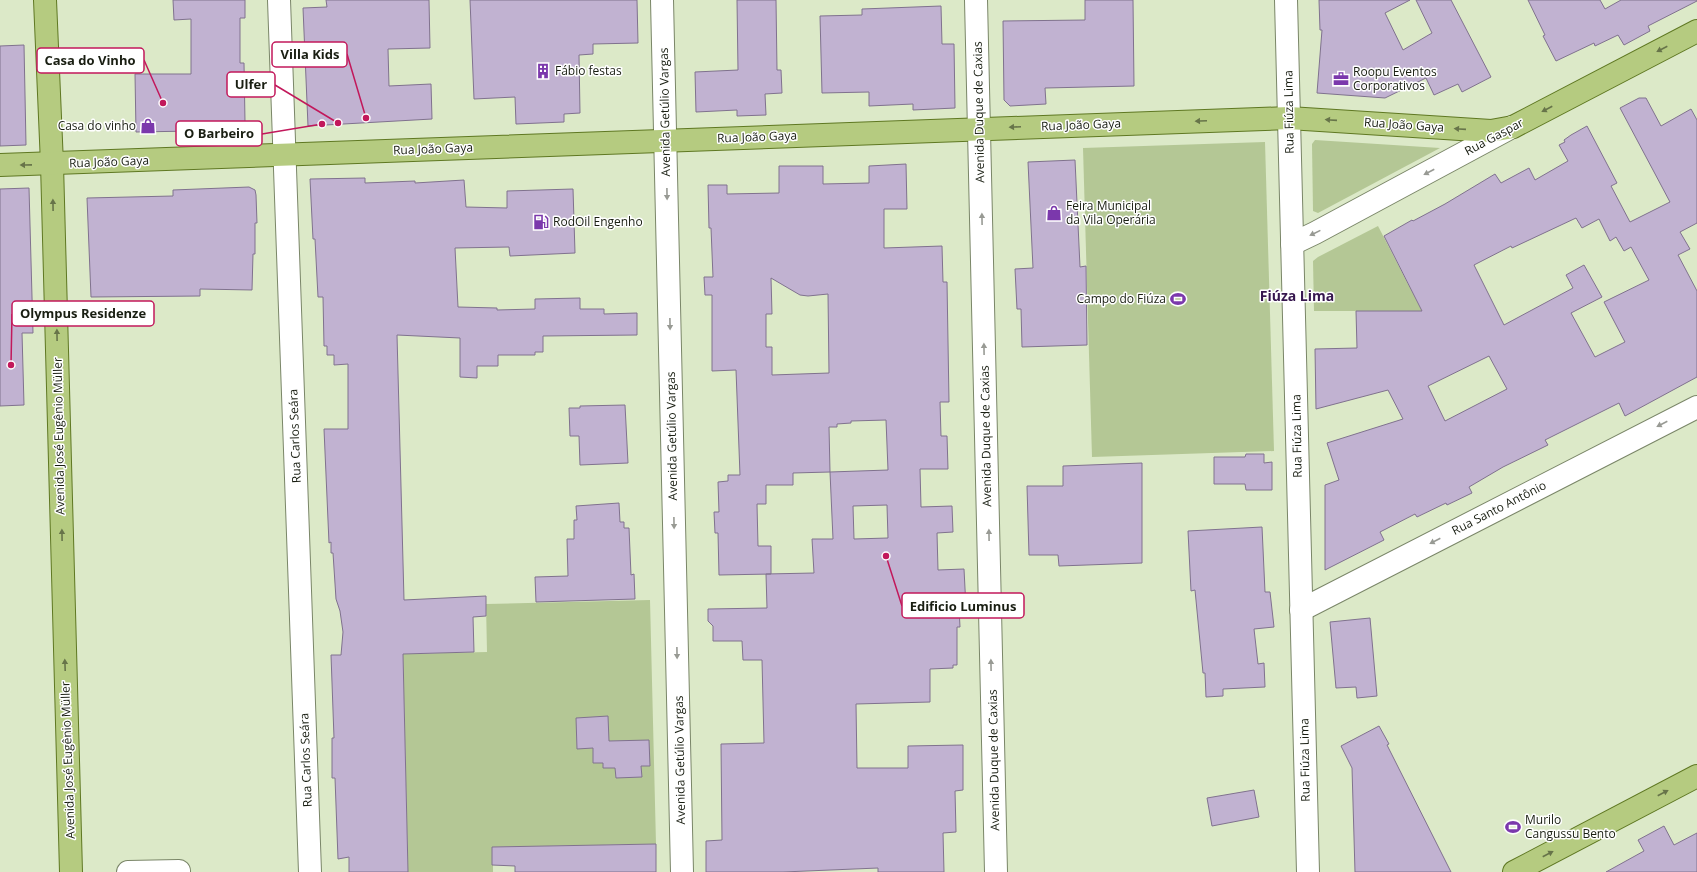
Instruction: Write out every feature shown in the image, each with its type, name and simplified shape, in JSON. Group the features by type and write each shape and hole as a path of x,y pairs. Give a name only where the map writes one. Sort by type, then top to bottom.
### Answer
{"main road":[{"name":"Avenida José Eugênio Müller","path":"45,0 52,164 71,872"},
{"name":"Rua Gaspar","path":"1513,127 1697,31"},
{"name":"Rua João Gaya","path":"0,165 1289,118 1491,131 1513,127"},
{"path":"1514,872 1697,776"}],"street":[{"name":"Rua Carlos Seára","path":"279,0 310,872"},
{"name":"Avenida Getúlio Vargas","path":"662,0 682,872"},
{"name":"Avenida Duque de Caxias","path":"976,0 996,872"},
{"name":"Rua Fiúza Lima","path":"1286,0 1308,872"},
{"name":"Rua Gaspar","path":"1292,244 1316,233 1513,127"},
{"name":"Rua Santo Antônio","path":"1301,610 1697,407"},
{"path":"128,872 179,872"}],"green space":[{"path":"1315,140 1440,148 1318,213 1313,211 1312,144"},
{"name":"Campo do Fiúza","path":"1265,142 1274,451 1092,457 1083,148"},
{"path":"1378,226 1422,311 1314,311 1313,261"},
{"path":"650,600 656,844 493,847 493,872 408,872 403,654 487,652 486,604"}],"building":[{"path":"173,0 245,0 245,18 240,18 240,63 244,63 245,122 192,124 193,131 136,132 135,74 191,74 191,19 174,20"},
{"path":"326,0 429,0 430,48 388,49 389,86 431,84 432,119 308,126 303,8 327,7"},
{"name":"Fábio festas","path":"470,0 637,0 638,43 593,44 593,54 579,55 580,113 564,114 564,122 516,124 515,97 474,99"},
{"path":"737,0 776,0 777,70 781,70 782,93 765,94 766,115 737,116 737,110 696,112 695,72 738,70"},
{"path":"1085,0 1133,0 1134,86 1045,88 1046,104 1010,106 1004,100 1003,21 1085,20"},
{"path":"1319,0 1410,0 1385,13 1403,50 1432,33 1416,0 1451,0 1491,77 1462,92 1458,84 1434,95 1426,78 1385,98 1317,93 1322,30 1320,30"},
{"path":"1528,0 1600,0 1605,9 1621,0 1697,1 1648,26 1650,31 1624,45 1618,35 1595,46 1594,43 1556,61 1543,36 1545,35"},
{"path":"941,6 942,44 954,44 955,108 913,110 913,104 869,106 869,92 822,93 820,16 862,15 862,9"},
{"path":"24,45 26,145 0,146 0,46"},
{"path":"1639,98 1646,98 1661,126 1691,109 1697,120 1697,223 1680,232 1690,249 1678,255 1697,291 1697,377 1625,416 1619,403 1545,440 1548,445 1503,467 1469,487 1472,493 1447,505 1446,503 1417,517 1415,514 1380,532 1384,540 1325,570 1325,485 1339,480 1327,443 1403,419 1388,390 1316,409 1315,349 1357,348 1356,311 1422,311 1384,236 1445,204 1495,174 1501,183 1529,168 1535,180 1568,161 1559,145 1565,142 1564,140 1571,135 1587,126 1617,183 1611,186 1630,222 1670,202 1620,108","holes":["1576,218 1582,228 1599,219 1610,241 1616,237 1624,251 1631,247 1649,280 1604,302 1625,342 1595,357 1571,313 1602,297 1584,265 1566,275 1573,288 1504,325 1474,265 1511,246 1512,248","1489,356 1507,389 1445,421 1428,386"]},
{"path":"1075,160 1080,267 1086,266 1087,345 1022,347 1021,309 1017,309 1015,269 1033,268 1028,162"},
{"path":"906,164 907,209 884,209 884,248 942,246 943,282 947,282 949,402 940,402 941,436 947,436 948,469 920,469 921,507 952,506 953,532 937,533 938,570 964,569 966,608 959,608 960,627 957,627 957,665 953,665 953,668 930,669 930,702 856,704 857,768 908,768 908,746 963,745 963,790 955,791 956,832 943,833 944,872 878,872 878,868 783,872 706,872 706,841 722,840 721,744 764,743 762,660 743,660 742,641 713,641 713,626 708,621 708,609 767,608 766,574 719,575 718,533 715,533 714,512 719,512 718,482 728,481 728,475 740,475 736,370 712,371 712,295 705,295 704,277 713,277 711,228 709,228 708,185 727,185 727,194 779,193 779,166 823,166 823,184 869,183 869,166","holes":["771,278 800,295 808,296 828,294 829,373 772,375 772,347 766,347 766,314 772,314","886,420 888,470 830,472 829,427 837,427 837,424 851,423 851,421","830,472 833,539 812,539 814,573 771,574 771,546 758,546 757,504 766,504 766,485 793,485 793,473","887,505 888,538 854,539 853,506"]},
{"path":"365,178 365,183 415,181 415,183 464,180 466,207 507,208 507,191 573,189 575,253 510,256 509,247 455,248 458,307 497,308 497,310 535,309 535,299 580,298 580,309 604,309 604,314 637,313 637,335 543,336 543,352 535,352 535,355 498,355 498,366 477,366 477,378 460,377 460,338 397,335 404,600 486,596 486,616 473,617 474,652 403,654 408,872 349,872 349,857 338,859 335,778 332,778 332,738 334,738 331,655 341,655 343,632 340,611 336,599 333,553 331,553 331,542 329,543 324,429 348,429 348,364 334,365 334,355 327,355 327,346 324,346 323,297 318,297 310,179"},
{"path":"249,187 255,190 257,223 255,223 255,254 253,254 252,290 200,289 200,296 91,297 87,198 173,196 173,190"},
{"path":"29,188 33,333 22,333 24,405 0,406 0,189"},
{"path":"625,405 628,463 580,465 579,436 570,436 569,408 580,408 580,406"},
{"path":"1246,454 1264,454 1264,463 1272,462 1272,490 1246,490 1245,484 1214,484 1214,457 1245,457"},
{"path":"1142,463 1142,563 1059,566 1058,555 1029,555 1027,486 1063,486 1063,466"},
{"path":"619,503 620,522 624,522 624,528 629,528 631,575 634,574 635,599 536,602 535,577 568,576 567,539 574,539 574,520 577,520 576,506"},
{"path":"1262,527 1265,592 1270,592 1274,627 1254,629 1258,664 1264,663 1265,687 1223,689 1223,696 1206,697 1205,673 1203,673 1195,590 1191,591 1188,531"},
{"path":"1370,618 1377,696 1357,698 1356,687 1336,688 1330,622"},
{"path":"608,716 609,741 649,740 650,766 641,766 642,777 616,778 615,768 603,768 603,763 593,763 593,748 577,749 576,718"},
{"path":"1379,726 1389,744 1387,745 1451,872 1355,872 1352,768 1341,746"},
{"path":"1254,790 1259,817 1212,826 1207,798"},
{"path":"1664,826 1674,845 1697,833 1697,872 1606,872 1644,851 1638,840"},
{"path":"656,844 656,872 515,872 515,866 492,865 492,847"}],"place":[{"name":"Fábio festas","path":"543,71"},
{"name":"Roopu Eventos Corporativos","path":"1341,79"},
{"name":"Casa do Vinho","path":"163,103"},
{"name":"Villa Kids","path":"366,118"},
{"name":"Ulfer","path":"338,123"},
{"name":"O Barbeiro","path":"322,124"},
{"name":"Casa do vinho","path":"148,126"},
{"name":"Feira Municipal da Vila Operária","path":"1054,213"},
{"name":"RodOil Engenho","path":"541,222"},
{"name":"Campo do Fiúza","path":"1178,299"},
{"name":"Olympus Residenze","path":"11,365"},
{"name":"Edificio Luminus","path":"886,556"},
{"name":"Murilo Cangussu Bento","path":"1513,827"}],"district":[{"name":"Fiúza Lima","path":"1297,296"}]}
